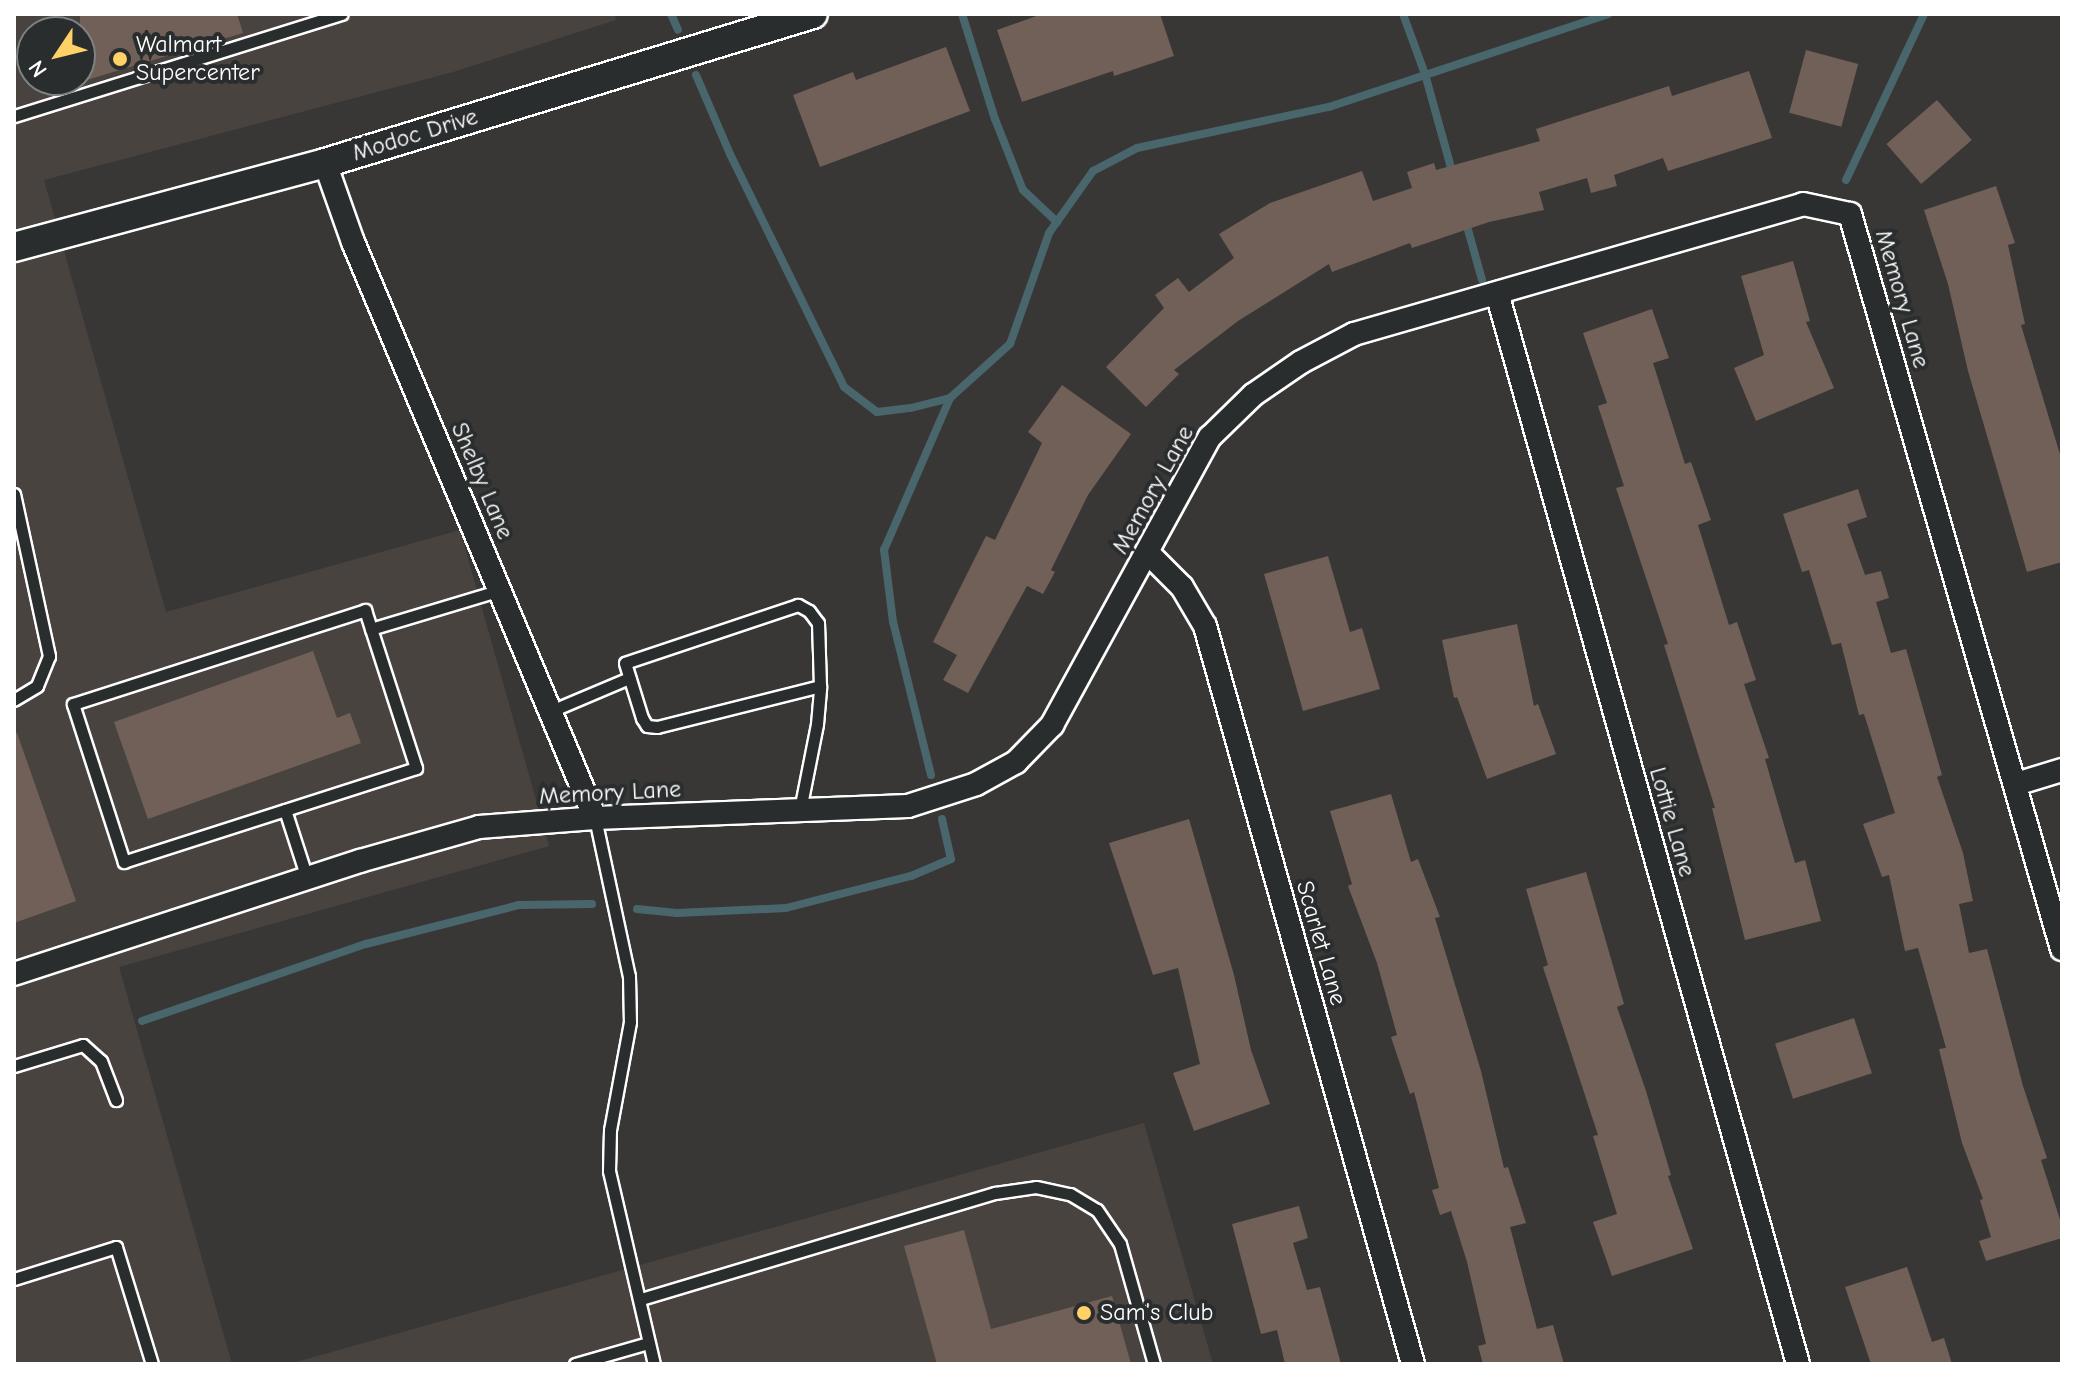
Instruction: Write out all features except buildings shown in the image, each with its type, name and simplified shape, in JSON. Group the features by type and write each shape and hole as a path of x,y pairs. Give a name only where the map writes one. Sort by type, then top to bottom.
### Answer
{"street":[{"name":"Modoc Drive","path":"14,247 325,163 813,14"},
{"name":"Shelby Lane","path":"325,163 353,242 595,818"},
{"name":"Memory Lane","path":"14,974 307,878 479,827 595,818 908,806 976,784 1016,762 1052,725 1148,553 1176,493 1210,437 1253,395 1301,362 1354,334 1803,204 1850,214 2062,949"},
{"name":"Lottie Lane","path":"1497,293 1798,1364"},
{"name":"Scarlet Lane","path":"1148,553 1182,587 1205,626 1413,1364"},
{"path":"2016,784 2062,770"}],"lane":[{"path":"14,116 342,14"},
{"path":"14,494 49,656 37,686 14,700"},
{"path":"371,629 500,590"},
{"path":"800,810 817,724 820,686 818,623 809,611 798,605 625,663 647,726 657,727 820,686"},
{"path":"365,610 371,629 416,768 124,862 73,704 365,610"},
{"path":"551,711 629,678"},
{"path":"285,810 307,878"},
{"path":"595,818 629,976 630,1022 610,1130 609,1171 615,1209 641,1299 654,1364"},
{"path":"14,1066 83,1045 101,1061 116,1100"},
{"path":"641,1299 995,1193 1036,1187 1070,1194 1097,1210 1120,1244 1154,1364"},
{"path":"14,1279 116,1247 152,1364"},
{"path":"575,1364 648,1343"}],"shaded area":[{"path":"14,14 615,14 616,20 453,72 44,180 166,612 460,530 549,846 119,967 232,1364 14,1364"},
{"path":"1144,1123 1213,1364 289,1364"}],"waterway":[{"path":"671,14 678,30"},
{"path":"962,14 995,119 1023,190 1057,222"},
{"path":"1403,14 1425,74 1453,175"},
{"path":"931,775 893,622 884,550 950,398 1010,344 1049,233 1093,171 1137,148 1329,107 1608,14"},
{"path":"1846,180 1924,14"},
{"path":"696,75 730,154 844,387 877,412 911,408 950,398"},
{"path":"1465,219 1482,280"},
{"path":"637,909 677,913 786,908 911,876 951,859 942,819"},
{"path":"142,1021 366,944 519,905 592,904"}],"place":[{"name":"Walmart Supercenter","path":"120,59"},
{"name":"Sam's Club","path":"1084,1313"}]}
